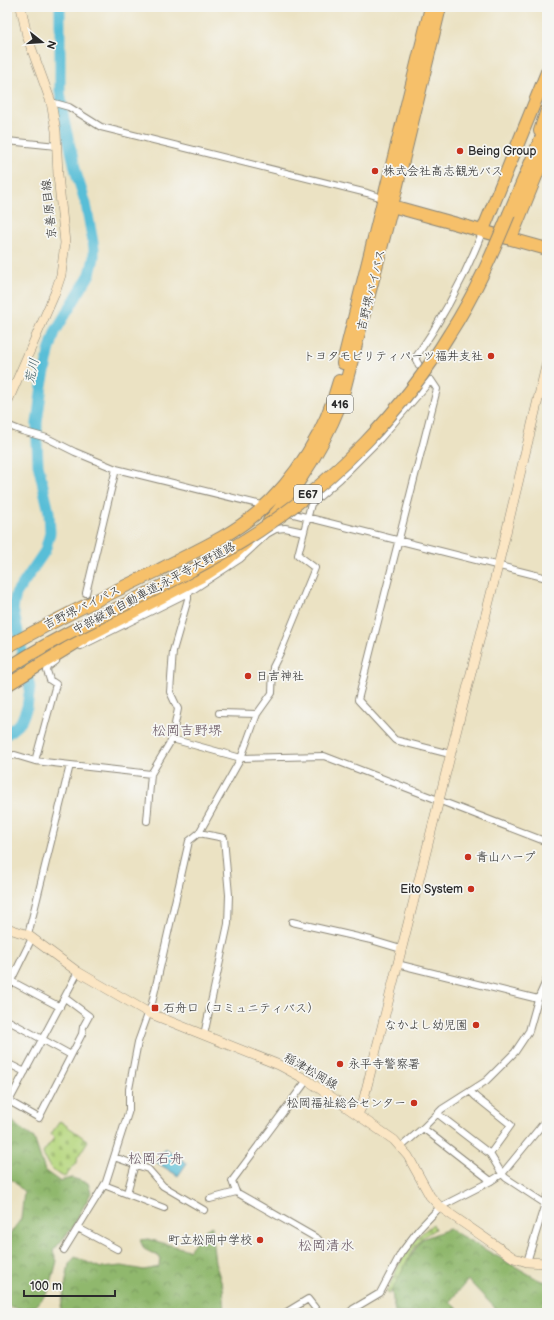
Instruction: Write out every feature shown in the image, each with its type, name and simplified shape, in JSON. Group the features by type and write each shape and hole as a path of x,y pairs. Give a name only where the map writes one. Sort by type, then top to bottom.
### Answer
{"highway":[{"name":"吉野堺バイパス","path":"7,685 87,636 206,574 237,551 279,510 320,448 341,402 388,204 431,7"},
{"name":"吉野堺バイパス","path":"8,646 27,635 210,544 248,520 265,506 285,484 302,461 320,429 341,373 388,204 440,7"},
{"path":"483,230 547,72"},
{"name":"中部縦貫自動車道;永平寺大野道路","path":"7,670 66,634 190,572 236,545 284,513 339,468 392,414 451,333 475,289 510,214 547,110"},
{"name":"中部縦貫自動車道;永平寺大野道路","path":"518,192 547,124"},
{"path":"511,238 547,149"},
{"path":"388,204 547,248"}],"main road":[{"name":"京善原目線","path":"7,403 48,310 61,275 65,243 53,103 27,36 21,7"},
{"path":"358,1114 362,1106 498,566 547,362"},
{"name":"稲津松岡線","path":"7,928 30,937 78,972 149,1013 279,1065 307,1080 394,1140 408,1156 430,1196 440,1207 514,1258 527,1262 547,1263"}],"street":[{"path":"53,103 69,107 101,127 367,193 379,197 388,204"},
{"path":"7,141 57,146"},
{"path":"420,367 416,357 465,274 483,230"},
{"path":"64,1250 104,1185 129,1110 129,1089 138,1042 144,1022 149,1013 189,841 199,833 241,758 257,714 272,693 273,667 315,568 298,555 311,504 340,479 380,440 429,378 437,389 358,700 395,740 450,754"},
{"path":"7,425 47,438 75,452 116,469 547,578"},
{"path":"86,593 116,469"},
{"path":"35,761 56,684 50,680 47,675 46,671 48,667 107,630 188,593 240,559 267,534 276,529 285,528 304,532"},
{"path":"147,821 151,774 172,738 178,709 170,692 173,651 188,599 188,593"},
{"path":"219,713 257,714"},
{"path":"172,738 241,758 324,756 547,842"},
{"path":"7,757 15,755 35,761 151,774"},
{"path":"7,989 30,937 70,765"},
{"path":"199,833 224,838 229,895 228,924 204,1035"},
{"path":"292,922 371,940 401,949"},
{"path":"397,964 538,999"},
{"path":"65,998 89,1016 83,1026 82,1034 38,1118 8,1102 78,972"},
{"path":"401,1147 424,1128 442,1109 486,1081 515,1052 529,1031 538,999 547,979"},
{"path":"11,981 60,1007"},
{"path":"7,1020 71,1055"},
{"path":"7,1063 25,1072"},
{"path":"307,1080 232,1181 236,1192 318,1239"},
{"path":"470,1091 511,1125 490,1154"},
{"path":"438,1114 490,1154 502,1174 546,1205"},
{"path":"352,1312 380,1293 401,1253 419,1229 440,1207 502,1174 542,1125 547,1122"},
{"path":"424,1128 491,1181"},
{"path":"114,1157 148,1169 163,1186 204,1210"},
{"path":"127,1194 135,1164"},
{"path":"104,1185 164,1208"},
{"path":"210,1200 236,1192"},
{"path":"527,1262 546,1205 547,1197"},
{"path":"78,1228 117,1249"},
{"path":"285,1313 308,1299 319,1313"}],"green space":[{"path":"10,1118 18,1127 34,1138 45,1171 59,1181 72,1178 88,1183 91,1193 72,1228 53,1251 57,1261 49,1291 36,1306 23,1309 7,1306 7,1234 9,1235 21,1219 24,1192 7,1173 7,1120"},
{"path":"60,1121 88,1141 77,1158 78,1160 65,1177 57,1174 51,1168 43,1153 54,1138 51,1134"},
{"path":"433,1224 435,1229 418,1242 389,1294 387,1291 401,1261 417,1237"},
{"path":"212,1226 215,1262 223,1287 225,1313 60,1313 69,1264 75,1257 101,1268 122,1266 144,1270 159,1267 160,1257 144,1249 140,1240 148,1239 189,1250 205,1230"},
{"path":"449,1229 539,1280 547,1282 547,1313 500,1313 468,1280 450,1301 462,1313 395,1313 391,1286 422,1239"}],"water":[{"path":"165,1149 187,1163 178,1176 156,1162"}],"waterway":[{"name":"荒川","path":"7,734 21,722 27,707 30,688 13,609 16,594 45,551 50,533 49,512 38,464 37,423 42,386 55,332 90,274 94,258 94,248 86,204 77,176 64,121 60,91 60,7"}],"tunnel":[{"path":"86,593 100,618"}],"place":[{"name":"Being Group","path":"460,151"},
{"name":"株式会社高志観光バス","path":"375,171"},
{"name":"トヨタモビリティパーツ福井支社","path":"491,356"},
{"name":"日吉神社","path":"248,676"},
{"name":"青山ハープ","path":"468,857"},
{"name":"Eito System","path":"471,889"},
{"name":"石舟口（コミュニティバス）","path":"155,1008"},
{"name":"なかよし幼児園","path":"476,1025"},
{"name":"永平寺警察署","path":"340,1064"},
{"name":"松岡福祉総合センター","path":"414,1103"},
{"name":"町立松岡中学校","path":"260,1240"}],"district":[{"name":"松岡吉野堺","path":"187,730"},
{"name":"松岡石舟","path":"156,1158"},
{"name":"松岡清水","path":"326,1245"}]}
